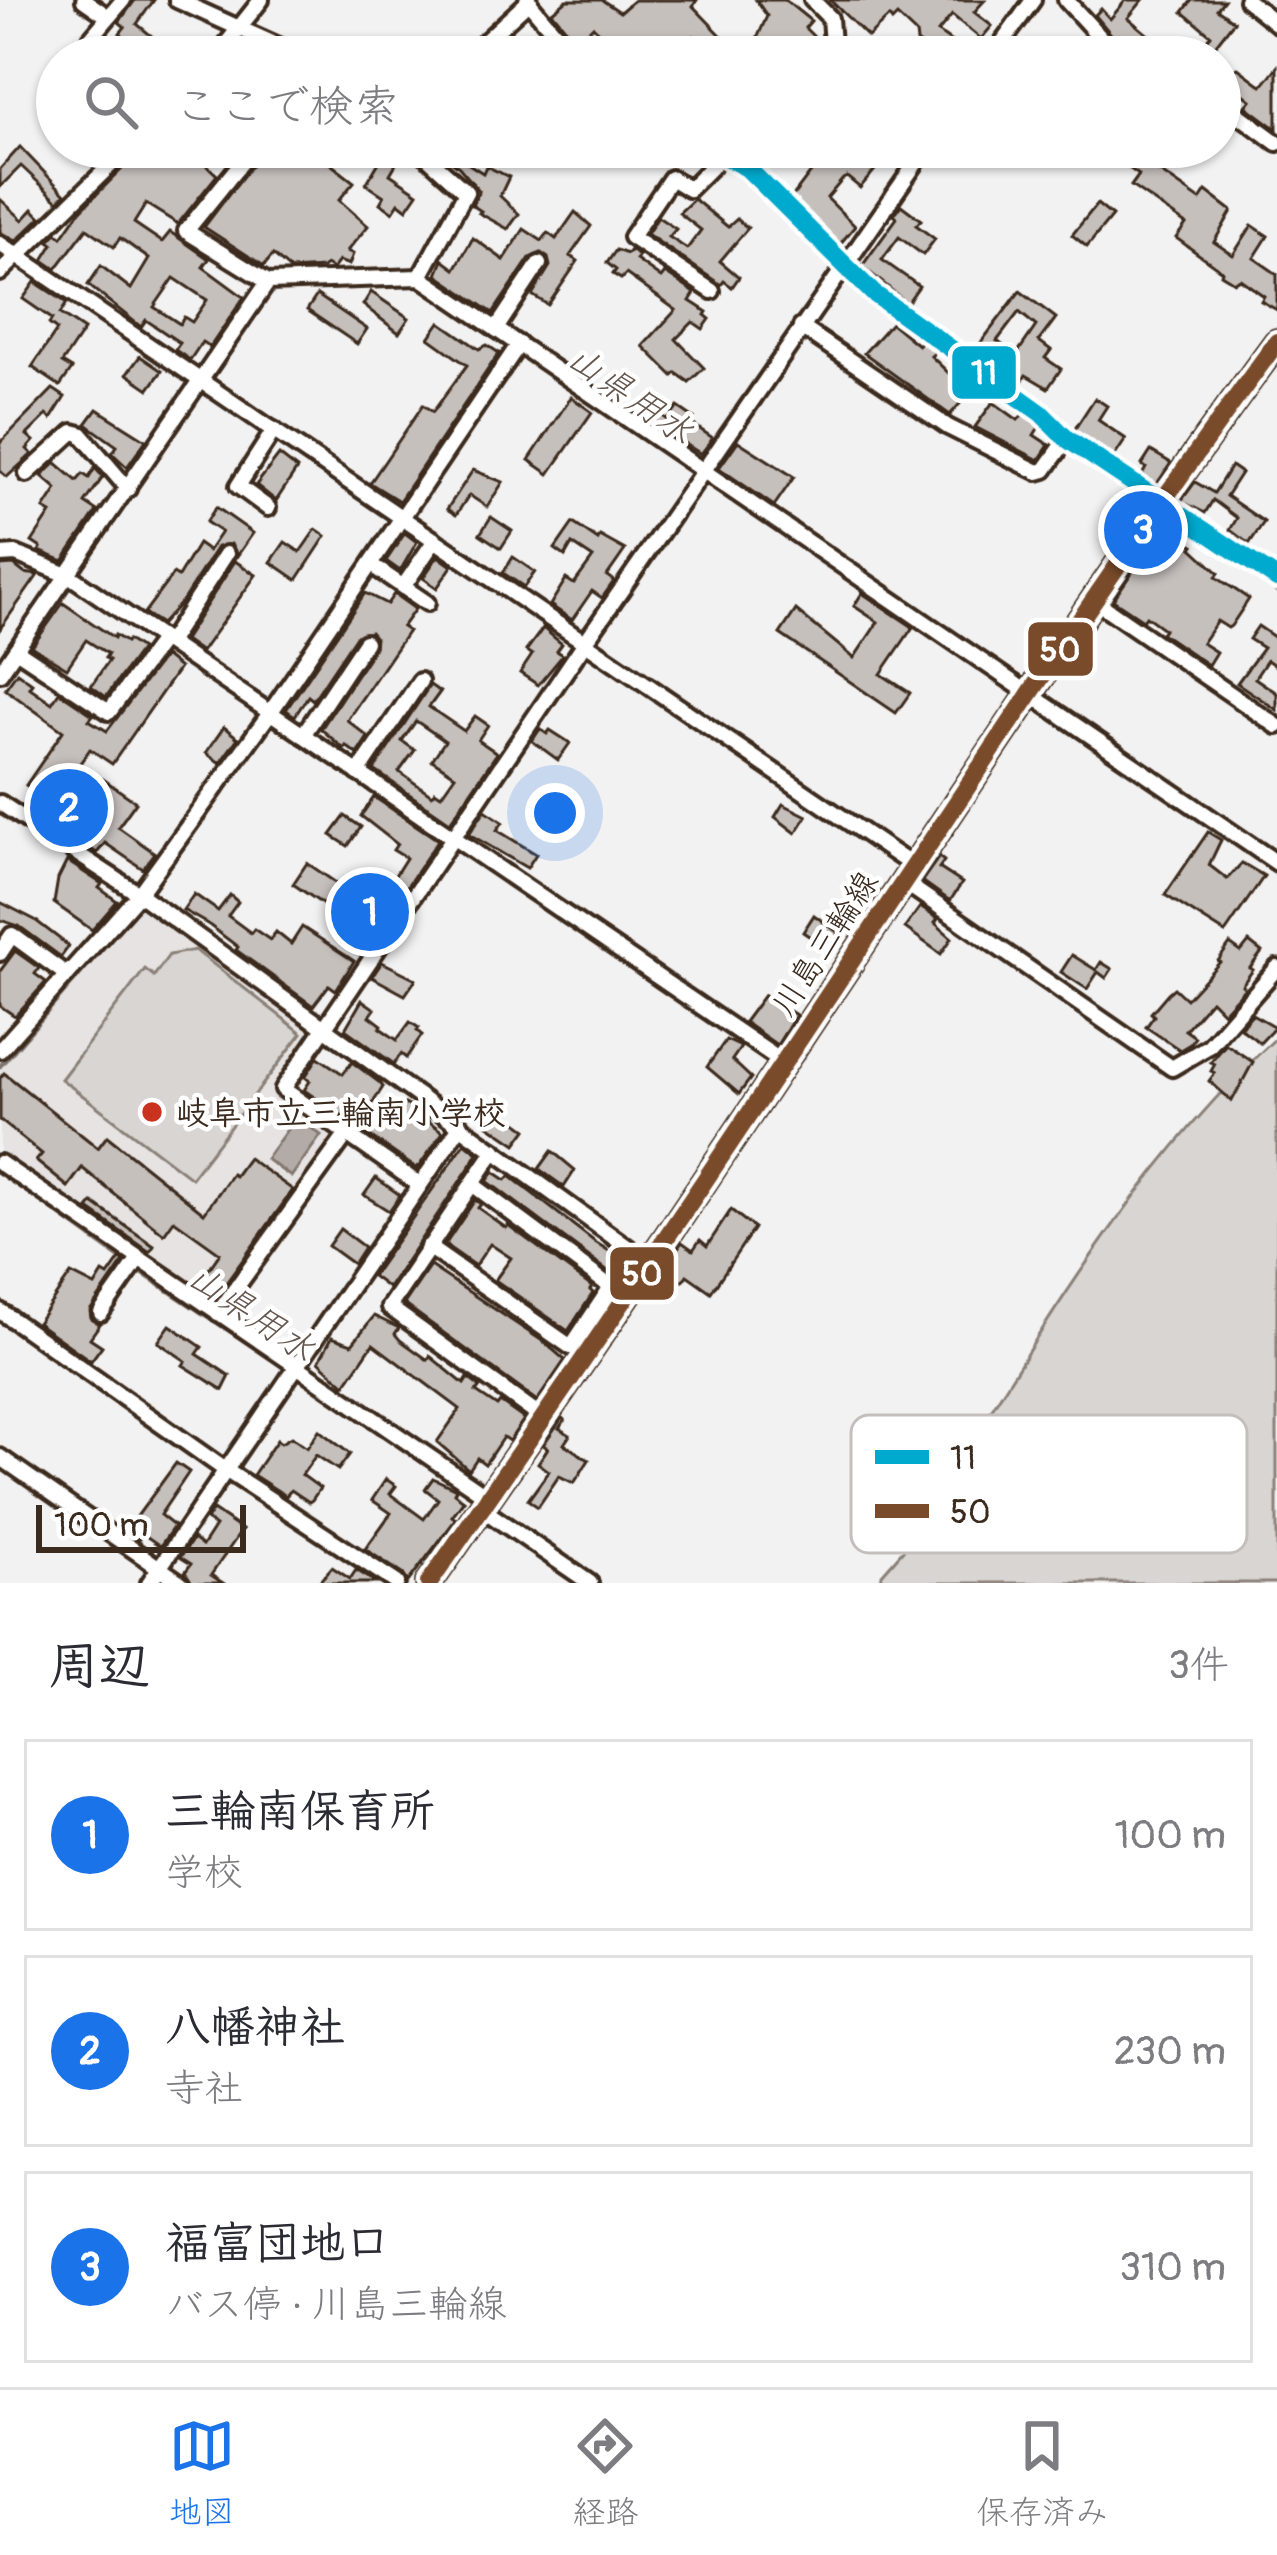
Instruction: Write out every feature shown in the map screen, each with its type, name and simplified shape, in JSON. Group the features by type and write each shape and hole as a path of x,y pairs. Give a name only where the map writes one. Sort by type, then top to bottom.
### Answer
{"main road":[{"name":"川島三輪線","path":"429,1583 1029,694 1277,341"}],"street":[{"path":"84,0 107,16"},
{"path":"92,36 123,0"},
{"path":"177,0 255,36"},
{"path":"235,36 261,0"},
{"path":"812,0 830,18 828,36"},
{"path":"1007,36 1033,0"},
{"path":"1066,0 1099,36"},
{"path":"1247,0 1277,24"},
{"path":"491,36 529,1 558,36"},
{"path":"1241,116 1277,143"},
{"path":"0,273 108,168"},
{"path":"237,168 186,230 268,282 420,277 1277,863"},
{"path":"420,277 466,192 439,168"},
{"path":"710,168 688,189 670,178 631,236 712,291"},
{"path":"747,168 873,292 1041,413 1067,439 1277,578"},
{"path":"420,1185 284,1089 913,168"},
{"path":"0,244 586,641 1172,1068 1209,1046 1277,968"},
{"path":"496,328 539,265"},
{"path":"0,673 268,282"},
{"path":"801,327 948,427 1038,472 1045,470 1067,439"},
{"path":"0,1050 140,894 270,713 519,344"},
{"path":"268,508 238,486 274,430"},
{"path":"27,474 73,432 81,434 128,489"},
{"path":"404,587 435,540"},
{"path":"0,555 16,554 70,576 784,1063"},
{"path":"16,650 109,712 226,554"},
{"path":"380,571 427,603"},
{"path":"1094,601 1277,726"},
{"path":"303,735 365,642"},
{"path":"358,773 420,681"},
{"path":"0,803 140,894 648,1262"},
{"path":"0,952 13,935 67,975"},
{"path":"0,1018 16,1030"},
{"path":"148,1583 461,1125"},
{"path":"218,1313 346,1134"},
{"path":"495,1150 389,1307 542,1418"},
{"path":"0,1163 485,1503 590,1583"},
{"path":"428,1247 571,1347 611,1287 472,1184"},
{"path":"101,1313 139,1258"},
{"path":"0,1311 397,1583"},
{"path":"0,1457 181,1583"}],"shaded area":[{"name":"岐阜市立三輪南小学校","path":"145,903 304,1021 313,1034 276,1091 333,1133 335,1142 214,1307 0,1157 0,1068"},
{"path":"195,950 302,1033 191,1178 61,1079 145,969 154,976 169,955"},
{"path":"1277,1037 1277,1583 881,1583 882,1574 900,1553 1247,1553 1247,1415 988,1415 1142,1186 1229,1084"},
{"path":"296,1117 321,1135 291,1177 266,1159"}],"building":[{"path":"135,0 154,0 137,24 152,36 124,36 120,33 125,27 119,22"},
{"path":"567,0 602,0 620,12 634,0 697,0 693,6 722,36 603,36 593,26 583,36 572,36 552,12"},
{"path":"756,0 785,0 811,21 805,28 813,36 758,36 767,16"},
{"path":"830,0 985,0 974,12 992,26 977,36 952,15 938,32 943,36 916,36 897,16 892,21 889,17 867,36"},
{"path":"1126,0 1143,0 1128,18 1150,36 1112,36 1095,15 1101,9 1110,19"},
{"path":"1192,0 1224,0 1217,9 1234,21 1222,36 1210,36 1183,12"},
{"path":"1277,67 1277,129 1246,106 1251,100 1241,92 1241,70 1262,86"},
{"path":"20,147 65,194 58,201 21,166 0,187 0,169"},
{"path":"123,168 210,168 217,175 178,224 146,204 134,223 162,242 170,232 176,236 209,259 203,267 244,297 210,347 202,342 190,360 175,350 180,343 146,320 141,327 88,285 101,266 131,289 149,259 120,238 114,247 87,228 56,269 43,260 53,244 49,241 57,233 62,237 81,210","holes":["174,278 207,300 192,322 184,317 180,324 154,307"]},
{"path":"249,168 336,168 354,182 339,200 368,226 347,251 353,254 349,265 339,261 333,269 326,265 290,270 273,255 264,266 204,227"},
{"path":"376,168 394,168 390,174 418,193 407,209 399,203 393,212 380,203 384,196 366,184"},
{"path":"460,168 483,173 490,168 509,177 500,196 519,214 508,229 472,205 479,192"},
{"path":"814,168 875,170 860,188 847,177 843,179 827,198 855,226 840,244 792,197"},
{"path":"1129,168 1154,168 1200,200 1206,191 1232,211 1214,242 1233,255 1252,225 1268,236 1254,258 1277,274 1277,310 1261,301 1264,296 1240,279 1234,282 1221,274 1176,238 1186,224 1131,186 1139,175"},
{"path":"0,199 23,220 33,209 41,217 16,241 0,232"},
{"path":"694,199 728,227 737,219 748,228 720,261 739,277 732,287 724,281 721,285 647,234 658,217 676,229 669,237 687,249 701,230 679,213"},
{"path":"1097,204 1112,216 1087,247 1072,235"},
{"path":"901,205 935,239 923,255 899,237 882,260 919,286 907,303 862,266 897,218 894,215"},
{"path":"575,212 591,226 570,256 578,261 548,305 532,295 550,266 541,253 530,258 493,313 437,275 443,260 455,269 473,238 504,260 524,229 542,241 548,233 556,239"},
{"path":"616,250 627,254 630,250 661,278 665,273 695,293 690,301 707,312 710,319 703,329 693,322 676,339 704,368 689,382 676,373 673,376 643,346 676,310 626,274 621,279 613,274 616,270 607,263"},
{"path":"35,282 67,303 60,314 84,330 62,363 72,369 60,386 32,367 57,330 49,324 52,319 23,299"},
{"path":"1020,291 1056,318 1039,341 1051,350 1045,358 1061,369 1048,388 1026,375 1021,383 976,349","holes":["1019,312 1036,326 1016,355 997,341"]},
{"path":"371,292 409,318 399,333 363,305"},
{"path":"317,295 367,329 357,344 307,310"},
{"path":"440,322 479,349 487,345 499,353 399,501 370,483 423,405 433,412 467,365 429,338"},
{"path":"891,323 918,345 921,341 936,352 931,356 959,383 967,374 979,382 950,415 864,353"},
{"path":"140,356 162,371 149,389 127,374"},
{"path":"53,389 65,397 51,419 47,415 27,435 34,441 27,449 32,454 7,477 0,471 0,443"},
{"path":"571,397 592,412 549,474 529,460"},
{"path":"1095,398 1107,406 1098,420 1126,439 1114,457 1074,430"},
{"path":"993,402 1018,420 1023,414 1039,427 1034,435 1049,445 1039,460 975,427"},
{"path":"678,407 713,438 701,454 653,423 660,414 668,420"},
{"path":"97,409 146,440 127,467 112,453 117,446 86,424"},
{"path":"738,441 794,477 774,506 719,468"},
{"path":"1151,451 1171,463 1156,485 1142,475"},
{"path":"279,455 297,469 276,501 256,485"},
{"path":"56,463 77,481 83,474 89,478 95,468 103,477 85,503 97,511 63,561 39,551 32,542 51,513 44,509 57,489 42,476"},
{"path":"1231,466 1241,473 1226,496 1264,522 1249,544 1230,530 1237,518 1213,500 1205,513 1181,501 1195,482 1214,493"},
{"path":"473,470 503,482 487,507 469,495 456,515 447,509"},
{"path":"1118,503 1135,509 1119,536 1104,523"},
{"path":"216,507 253,533 237,556 231,544 217,547 183,600 161,624 144,613 173,574 178,577 198,544 208,551 221,532 206,522"},
{"path":"491,517 512,531 501,548 480,534"},
{"path":"573,523 625,550 607,576 614,581 602,598 592,591 572,620 550,605 566,579 574,584 593,558 572,544 565,556 555,549"},
{"path":"316,529 326,536 297,580 271,562 285,542 300,552"},
{"path":"1162,529 1194,545 1219,573 1216,577 1249,599 1231,626 1217,621 1202,643 1216,652 1208,665 1161,633 1164,629 1146,616 1143,620 1113,600"},
{"path":"405,533 417,542 400,571 386,561"},
{"path":"438,556 452,566 437,588 423,578"},
{"path":"513,557 535,572 524,587 503,573"},
{"path":"235,561 256,575 201,652 184,640"},
{"path":"14,565 38,575 0,629 0,566"},
{"path":"365,593 387,604 394,594 415,609 402,627 408,631 347,720 368,737 357,754 321,729 374,648 370,632 356,636 313,700 308,696 295,716 286,710"},
{"path":"862,593 913,627 881,674 910,693 896,713 780,634 796,610 854,658 878,622 854,606"},
{"path":"63,603 114,638 141,649 106,697 91,686 109,660 105,658 108,654 86,640 67,668 32,647"},
{"path":"1258,626 1277,639 1277,667 1267,660 1255,678 1277,693 1277,710 1237,683 1263,648 1249,639"},
{"path":"543,628 562,644 557,651 563,655 538,685 520,673 532,655 526,651"},
{"path":"164,656 179,668 112,764 90,749 66,783 57,776 45,798 26,785 63,731 5,689 17,672 52,703 59,692 107,731"},
{"path":"430,685 440,692 429,707 464,731 475,716 488,725 478,740 497,753 450,822 374,770","holes":["416,721 445,741 432,760 455,775 441,795 435,791 432,795 399,772 415,750 402,741"]},
{"path":"224,727 238,738 220,763 206,753"},
{"path":"540,729 570,743 558,760 532,741"},
{"path":"103,779 136,802 118,827 155,853 143,869 105,843 97,853 82,844 98,833 83,821 101,795 95,790"},
{"path":"374,797 438,840 372,938 293,884 307,863 361,900 375,880 387,888 406,858 393,850 397,844 361,816"},
{"path":"783,804 807,816 796,833 775,817"},
{"path":"485,810 503,822 497,830 536,854 527,868 469,834"},
{"path":"345,816 361,827 348,846 331,835"},
{"path":"1208,832 1221,840 1209,865 1227,879 1242,863 1264,876 1225,933 1165,895"},
{"path":"939,857 944,861 939,868 962,883 950,901 922,881"},
{"path":"67,861 102,884 99,888 117,901 92,930 54,903"},
{"path":"194,894 218,911 230,895 238,902 228,916 251,933 254,929 270,940 276,932 291,944 302,927 354,961 336,990 329,985 313,1006 183,910"},
{"path":"0,902 35,920 69,946 61,957 19,926 0,920"},
{"path":"920,907 938,919 935,923 952,938 941,954 905,928"},
{"path":"814,915 839,933 828,949 803,932"},
{"path":"1249,942 1262,952 1250,968 1242,985 1245,988 1223,1012 1211,1000 1185,1030 1195,1037 1190,1044 1180,1050 1146,1027 1154,1016 1151,1013 1174,988 1186,999 1230,944 1241,952"},
{"path":"15,951 39,968 35,974 46,982 15,1016 0,1006 0,971"},
{"path":"1072,955 1096,970 1101,962 1112,969 1106,978 1098,972 1087,989 1061,972"},
{"path":"382,962 416,979 405,995 372,977"},
{"path":"764,995 796,1015 777,1045 744,1022"},
{"path":"362,1000 375,1009 370,1016 380,1028 397,1040 410,1022 419,1028 422,1035 406,1058 401,1054 394,1064 345,1029"},
{"path":"1252,1014 1275,1027 1260,1043 1240,1028"},
{"path":"726,1040 741,1047 732,1060 751,1078 739,1094 707,1067"},
{"path":"1226,1044 1253,1062 1232,1101 1209,1081 1215,1073 1211,1062"},
{"path":"318,1057 343,1074 352,1062 380,1083 383,1087 367,1112 386,1124 405,1104 429,1117 443,1132 417,1169 304,1090 310,1081 305,1077"},
{"path":"4,1073 98,1148 107,1136 204,1213 248,1158 293,1190 216,1297 198,1285 220,1253 174,1220 164,1234 82,1168 68,1187 36,1161 42,1154 0,1120"},
{"path":"498,1108 527,1129 516,1144 487,1124"},
{"path":"465,1143 478,1153 388,1288 372,1276"},
{"path":"552,1151 575,1170 564,1187 539,1169"},
{"path":"494,1172 506,1180 510,1176 630,1264 620,1280 487,1181"},
{"path":"376,1178 400,1195 389,1211 364,1195"},
{"path":"475,1200 481,1204 478,1208 592,1287 593,1293 568,1331 495,1280 511,1258 490,1244 475,1266 445,1245"},
{"path":"93,1203 154,1246 150,1252 88,1209"},
{"path":"731,1210 754,1228 711,1292 687,1275 683,1281 664,1268 682,1242 693,1250 700,1240 707,1246"},
{"path":"340,1229 364,1247 353,1264 328,1246"},
{"path":"120,1259 124,1261 90,1311 91,1319 100,1324 90,1338 102,1346 91,1361 37,1323 71,1274 95,1286"},
{"path":"430,1266 565,1360 537,1401 404,1304"},
{"path":"374,1316 399,1328 395,1334 400,1340 428,1360 430,1356 464,1384 468,1378 480,1387 476,1392 524,1419 509,1441 503,1437 485,1464 477,1458 469,1470 437,1442 460,1409 373,1344 345,1385 319,1361 332,1337 352,1344"},
{"path":"170,1325 202,1347 197,1354 230,1376 223,1390 183,1365 186,1361 158,1342"},
{"path":"562,1418 559,1428 570,1435 564,1444 589,1460 574,1483 559,1476 538,1507 528,1500 549,1471 538,1463 548,1448 543,1445"},
{"path":"319,1430 350,1454 338,1470 316,1455 302,1475 320,1488 312,1500 291,1490 286,1496 253,1475 277,1440 281,1443 291,1437 307,1448"},
{"path":"176,1463 189,1472 160,1515 174,1526 160,1546 143,1534 139,1539 127,1530"},
{"path":"433,1478 456,1489 454,1493 464,1500 452,1516 456,1519 408,1582 365,1549 391,1513 372,1500 386,1479 396,1486 390,1494 424,1519 438,1499 425,1489"},
{"path":"213,1510 242,1530 211,1575 223,1583 192,1583 185,1572 191,1564 180,1557 193,1539 202,1546 215,1526 206,1520"},
{"path":"332,1567 350,1579 356,1570 377,1583 318,1583"}],"waterway":[{"name":"山県用水","path":"697,464 799,317"},
{"name":"山県用水","path":"809,324 949,420 990,441"},
{"name":"山県用水","path":"421,501 524,353"},
{"name":"山県用水","path":"1168,514 1277,592"},
{"name":"山県用水","path":"152,890 256,743"},
{"name":"山県用水","path":"0,1066 142,903"},
{"name":"山県用水","path":"0,1172 287,1369"},
{"name":"山県用水","path":"297,1375 352,1412"},
{"name":"山県用水","path":"411,1453 474,1496"}],"transit line":[{"name":"11","path":"747,168 873,293 1041,413 1067,439 1277,579"},
{"name":"50","path":"429,1583 1089,608 1277,342"}],"place":[{"name":"福富団地口","path":"1143,530"},
{"name":"八幡神社","path":"69,808"},
{"name":"三輪南保育所","path":"370,912"},
{"name":"岐阜市立三輪南小学校","path":"152,1112"}]}
